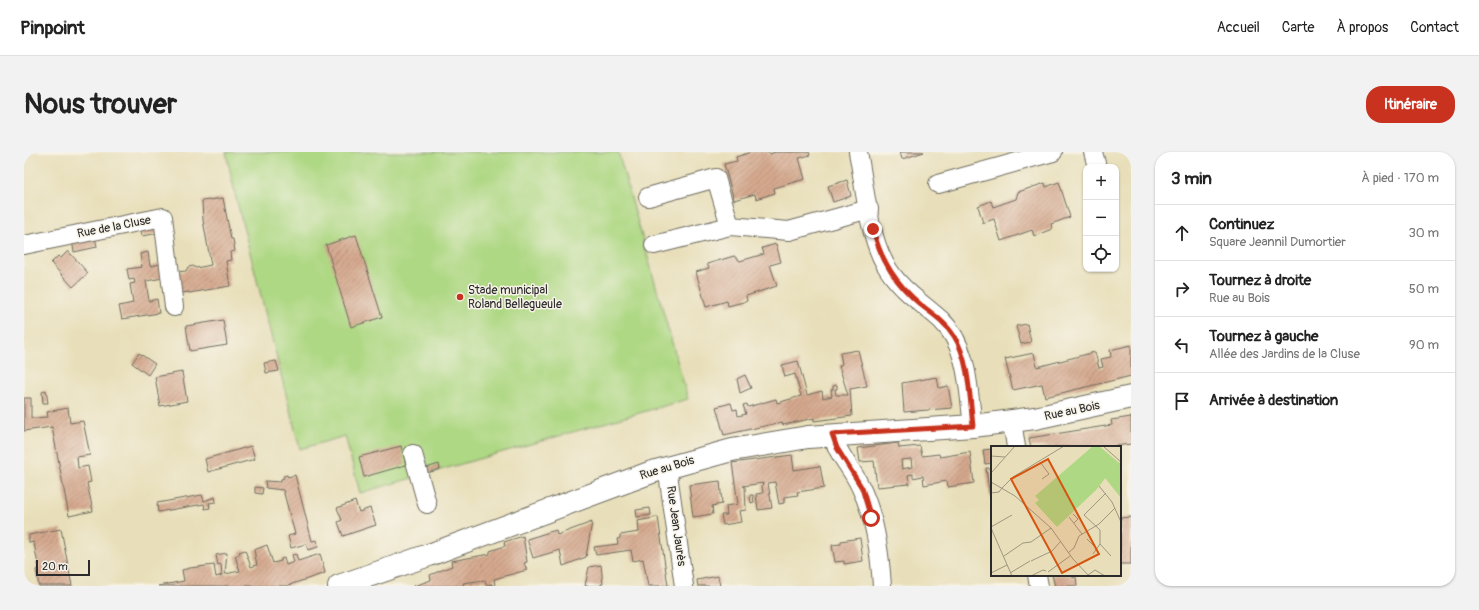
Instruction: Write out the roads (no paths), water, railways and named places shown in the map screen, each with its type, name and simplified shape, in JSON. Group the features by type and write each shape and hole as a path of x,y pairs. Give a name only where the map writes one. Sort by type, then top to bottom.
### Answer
{"main road":[{"name":"Rue au Bois","path":"339,586 667,467 760,444 832,434 973,426 1051,415 1131,397"}],"street":[{"path":"858,152 876,242 890,272 905,291 948,328 959,345 965,368 973,426"},
{"path":"938,184 1053,152"},
{"path":"1093,152 1096,164"},
{"path":"648,196 716,178 730,226"},
{"path":"654,245 730,226 789,230 869,209"},
{"name":"Rue de la Cluse","path":"24,245 163,217 174,307"},
{"path":"1012,421 1016,446"},
{"path":"832,434 837,448 853,472 866,500 876,541 882,586"},
{"path":"413,454 427,504"},
{"name":"Rue Jean Jaurès","path":"667,467 684,586"},
{"path":"1037,576 1039,586"}],"place":[{"name":"Stade municipal Roland Bellegueule","path":"460,297"}]}
